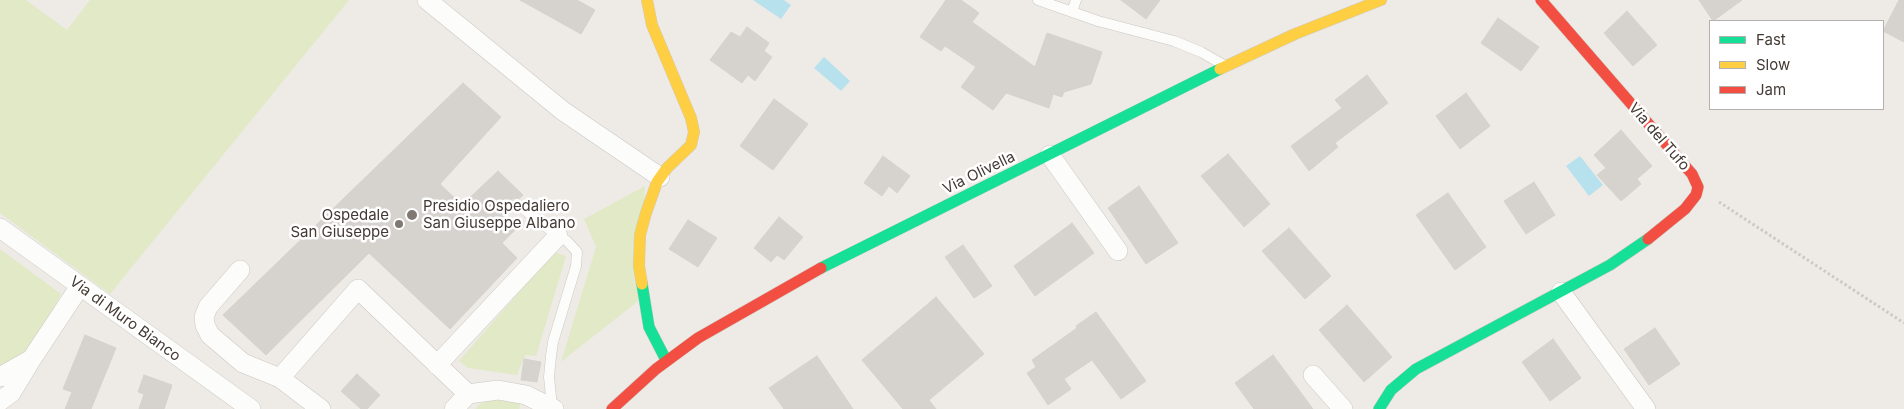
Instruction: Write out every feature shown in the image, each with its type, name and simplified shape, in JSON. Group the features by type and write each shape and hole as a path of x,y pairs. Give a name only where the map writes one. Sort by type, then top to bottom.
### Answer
{"street":[{"path":"427,0 563,111 660,177"},
{"path":"647,0 652,25 691,118 694,132 691,145 660,177 641,229 639,255 649,327 666,360"},
{"name":"Via Olivella","path":"612,409 666,360 731,318 812,273 1225,66 1295,34 1381,0"},
{"name":"Via del Tufo","path":"1379,409 1391,390 1416,369 1610,265 1644,242 1686,209 1696,195 1698,187 1692,174 1541,0"},
{"path":"1050,155 1118,252"},
{"name":"Via di Muro Bianco","path":"0,228 251,409"},
{"path":"437,364 558,236"},
{"path":"240,270 208,308 204,317 205,325 210,335 243,363 280,378 321,409"},
{"path":"0,401 11,393 80,286"},
{"path":"280,378 358,290 468,394"},
{"path":"1561,292 1646,409"},
{"path":"0,378 31,360"},
{"path":"1313,375 1342,409"},
{"path":"454,409 468,394 490,390 526,395 553,408"}],"lane":[{"path":"1038,0 1072,12 1174,41 1210,56 1225,66"},
{"path":"1072,12 1076,0"},
{"path":"517,204 567,241 577,252 576,266 553,342 549,368 553,408"}],"path":[{"path":"1698,187 1731,212 1904,323"}],"green space":[{"path":"0,0 26,0 67,30 90,0 349,0 110,294 0,213"},
{"path":"645,186 638,301 561,362 596,247 584,219"},
{"path":"0,249 61,294 32,347 24,356 0,371"},
{"path":"554,252 566,256 536,356 525,355 517,375 468,368 459,361"},
{"path":"497,399 521,402 519,409 475,409 481,403"}],"water":[{"path":"753,0 784,0 791,5 781,19"},
{"path":"824,57 850,81 841,91 814,68"},
{"path":"1580,156 1603,185 1589,196 1566,166"}],"building":[{"path":"520,0 577,0 595,10 581,34"},
{"path":"946,0 961,0 979,13 972,22 1035,67 1047,33 1102,52 1091,84 1064,92 1062,97 1053,94 1049,108 1006,93 993,110 961,87 976,67 945,46 941,51 920,37"},
{"path":"1121,0 1160,0 1146,19"},
{"path":"1699,0 1742,0 1714,20 1712,20"},
{"path":"1899,0 1904,0 1904,42 1884,32"},
{"path":"1627,11 1657,45 1633,66 1604,33"},
{"path":"1498,18 1539,47 1521,71 1481,43"},
{"path":"747,27 769,43 764,51 772,57 755,81 748,75 742,83 710,60 731,32 740,37"},
{"path":"1367,75 1388,103 1335,143 1338,147 1309,171 1291,146 1342,108 1335,100"},
{"name":"Ospedale San Giuseppe","path":"463,83 501,117 440,184 462,205 498,171 523,195 520,198 512,199 511,207 503,215 517,228 502,243 517,258 450,329 369,253 266,355 223,315"},
{"path":"1466,93 1490,126 1460,149 1436,116"},
{"path":"774,99 808,124 773,170 740,146"},
{"path":"1621,130 1652,166 1637,179 1641,184 1621,201 1597,175 1606,168 1594,155"},
{"path":"1228,154 1270,204 1244,227 1201,176"},
{"path":"883,156 910,176 897,193 889,186 882,196 864,183"},
{"path":"1534,182 1555,215 1526,234 1504,201"},
{"path":"1139,186 1178,243 1146,264 1108,208"},
{"path":"1448,193 1486,247 1455,270 1416,215"},
{"path":"779,217 803,237 784,260 777,255 771,262 754,248"},
{"path":"688,220 717,238 698,267 669,249"},
{"path":"1072,223 1094,253 1035,296 1014,266"},
{"path":"1289,228 1331,276 1305,299 1262,251"},
{"path":"963,245 992,286 974,298 945,257"},
{"path":"936,297 984,354 929,400 936,409 903,409 862,360"},
{"path":"1347,305 1392,357 1364,382 1319,330"},
{"path":"1096,312 1146,381 1121,399 1092,360 1064,379 1071,389 1048,405 1027,373 1036,367 1032,360"},
{"path":"1655,328 1680,364 1649,385 1624,349"},
{"path":"85,335 116,348 91,409 65,409 72,392 63,389"},
{"path":"1553,339 1581,378 1550,401 1522,362"},
{"path":"1273,355 1313,409 1254,409 1235,383"},
{"path":"817,356 853,409 784,409 769,388"},
{"path":"524,359 541,362 537,382 521,380"},
{"path":"357,374 380,395 367,409 361,409 341,391"},
{"path":"144,375 172,385 164,409 139,409 144,394 138,392"}],"traffic: fast":[{"path":"821,268 1220,69"},
{"path":"1379,409 1391,390 1416,369 1610,265 1648,239"},
{"path":"642,284 649,327 666,360"}],"traffic: slow":[{"path":"642,284 639,266 640,235 646,213 657,182 667,168 691,145 694,132 691,118 652,25 647,0"},
{"path":"1220,69 1295,34 1381,0"}],"traffic: jam":[{"path":"1541,0 1692,174 1698,187 1696,195 1685,209 1648,239"},
{"path":"612,409 656,369 698,338 821,268"}],"place":[{"name":"Presidio Ospedaliero San Giuseppe Albano","path":"412,215"},
{"name":"Ospedale San Giuseppe","path":"399,224"}]}
